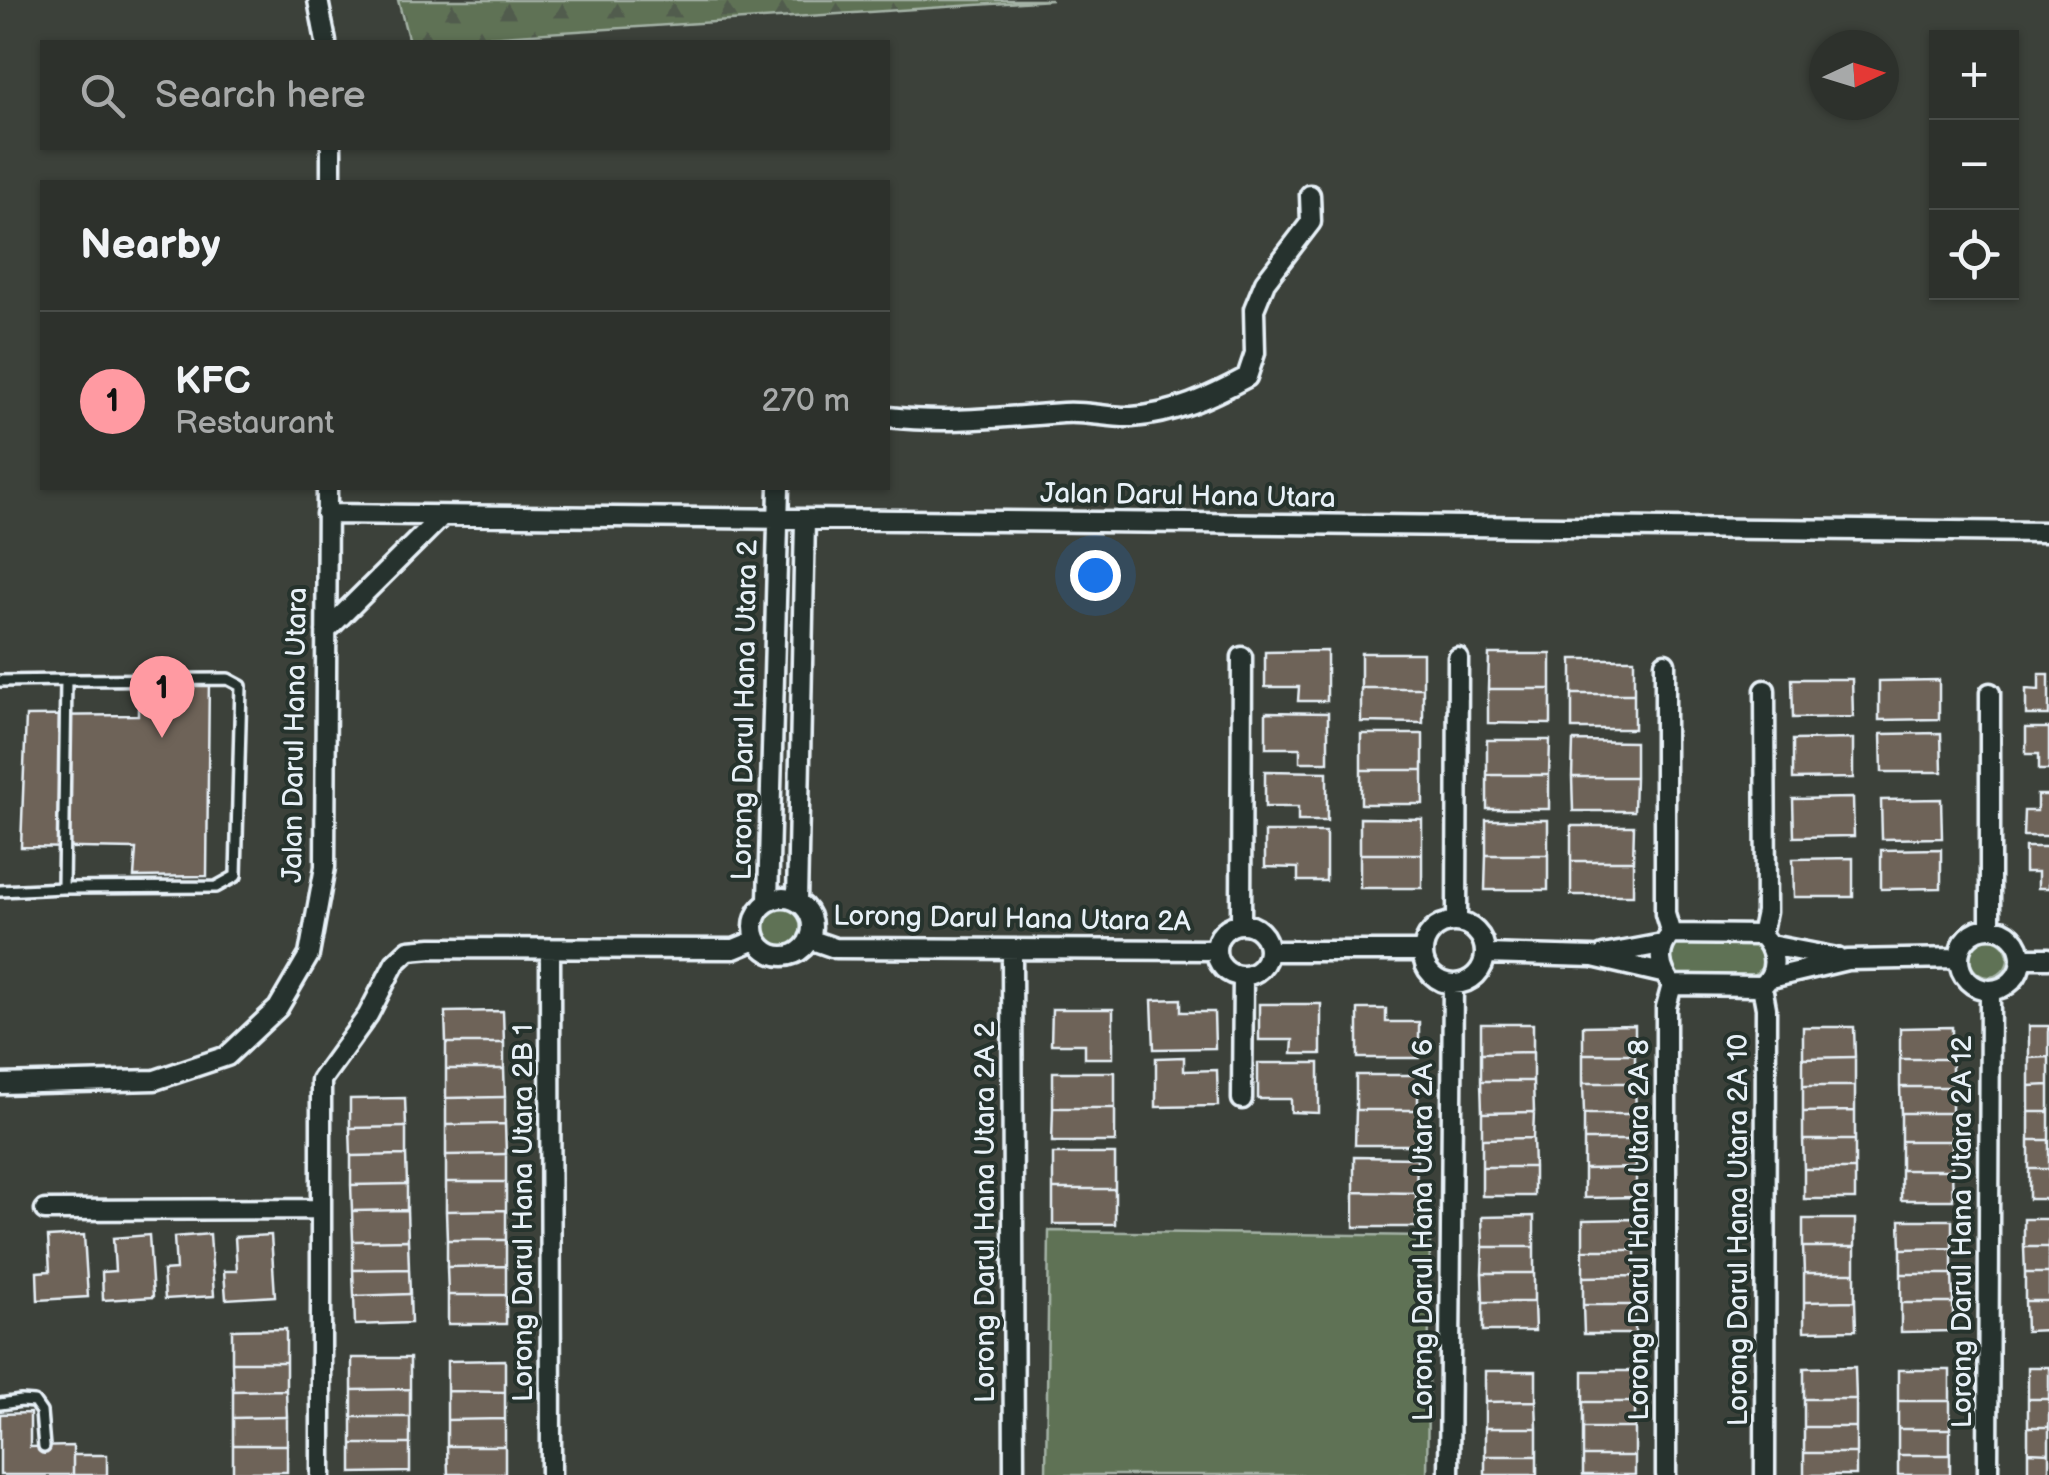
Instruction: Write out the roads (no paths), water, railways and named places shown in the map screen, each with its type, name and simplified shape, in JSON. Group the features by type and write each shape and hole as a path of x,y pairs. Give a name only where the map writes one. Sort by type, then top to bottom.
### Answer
{"street":[{"path":"318,0 326,40"},
{"path":"331,150 331,180"},
{"path":"890,417 992,421 1068,412 1130,417 1176,410 1222,391 1247,377 1255,353 1254,309 1265,282 1311,222 1310,195"},
{"name":"Jalan Darul Hana Utara","path":"0,1084 156,1080 227,1056 278,1008 309,955 324,867 327,490"},
{"name":"Lorong Darul Hana Utara 2","path":"768,901 779,490"},
{"name":"Jalan Darul Hana Utara","path":"326,514 2049,532"},
{"path":"326,632 441,516"},
{"name":"Lorong Darul Hana Utara 2","path":"796,901 805,520"},
{"path":"1241,924 1242,657"},
{"path":"1457,922 1458,658"},
{"name":"Lorong Darul Hana Utara 2A 8","path":"1665,662 1666,1475"},
{"name":"Lorong Darul Hana Utara 2A 10","path":"1765,1475 1766,982 1774,960 1766,940 1766,690"},
{"path":"1990,693 1990,928"},
{"path":"788,898 810,916 812,926 800,950 783,956 766,950 756,940 756,916 768,901 788,898"},
{"path":"1457,922 1472,927 1485,954 1478,973 1470,980 1452,984 1431,974 1423,951 1434,928 1457,922"},
{"path":"1241,924 1261,933 1268,950 1258,971 1242,976 1227,972 1216,950 1222,934 1241,924"},
{"path":"1990,928 2013,938 2021,958 2020,968 2009,984 1990,990 1972,984 1964,976 1959,958 1967,938 1990,928"},
{"name":"Lorong Darul Hana Utara 2A","path":"808,939 835,948 1216,950"},
{"path":"1593,957 1666,939 1766,940 1847,960"},
{"path":"321,1475 321,1080 368,1016 395,962 409,950 432,948 734,948 756,940"},
{"name":"Lorong Darul Hana Utara 2A 2","path":"1012,949 1014,1475"},
{"name":"Lorong Darul Hana Utara 2B 1","path":"550,950 550,1475"},
{"path":"1268,950 1423,951"},
{"path":"1485,954 1593,957 1667,979 1766,982 1847,960 1959,958"},
{"path":"2021,958 2049,958"},
{"path":"1242,976 1242,1099"},
{"name":"Lorong Darul Hana Utara 2A 6","path":"1449,1475 1452,984"},
{"name":"Lorong Darul Hana Utara 2A 12","path":"1988,1475 1990,990"},
{"path":"45,1210 321,1208"}],"lane":[{"path":"0,681 228,679 240,686 236,876 216,887 0,891"},
{"path":"64,888 66,680"},
{"path":"0,1404 34,1402 41,1412 44,1446"}],"place":[{"name":"KFC","path":"162,738"}]}
